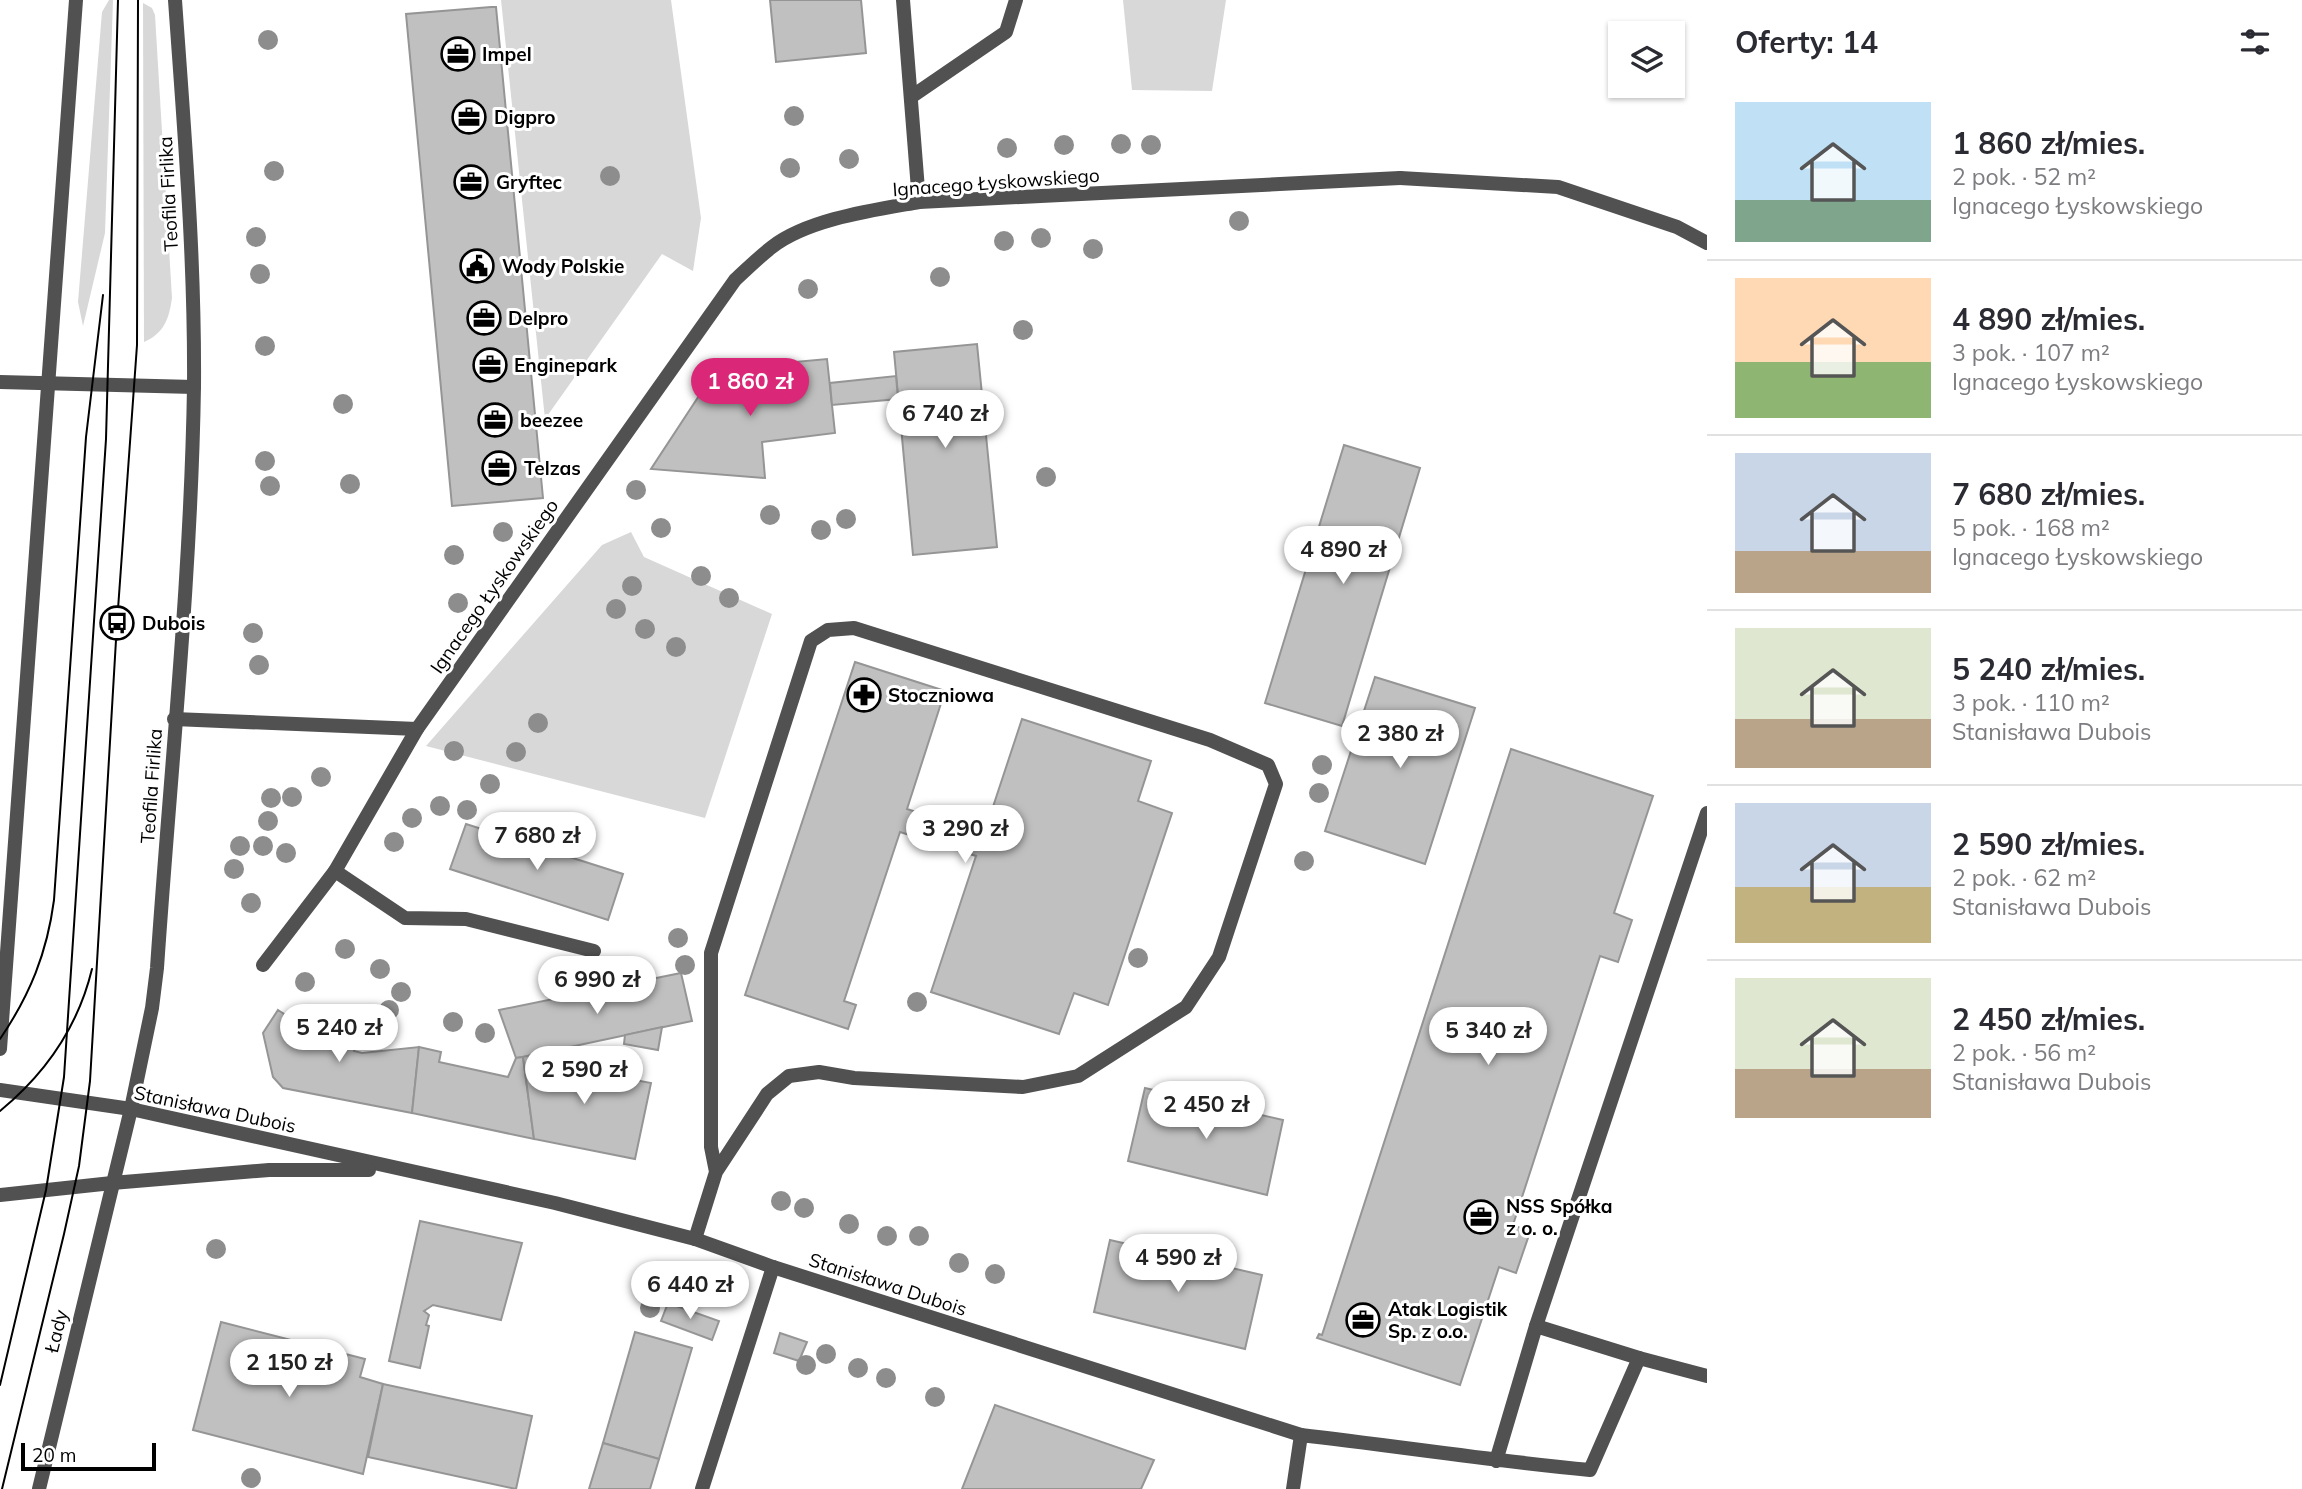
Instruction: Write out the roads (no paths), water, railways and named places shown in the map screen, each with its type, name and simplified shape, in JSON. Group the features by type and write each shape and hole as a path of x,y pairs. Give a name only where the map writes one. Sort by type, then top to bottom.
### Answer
{"street":[{"path":"0,1049 76,0"},
{"name":"Teofila Firlika","path":"112,1183 131,1109 155,992 187,544 194,387 188,182 175,0"},
{"path":"903,0 919,202"},
{"path":"911,97 1006,32 1016,0"},
{"name":"Ignacego Łyskowskiego","path":"263,965 335,871 417,729 735,280 773,245 818,224 866,211 919,202 1400,178 1558,187 1677,227 1707,243"},
{"path":"0,382 194,387"},
{"path":"695,1239 716,1172 767,1094 789,1076 819,1072 854,1078 1023,1087 1078,1076 1186,1007 1219,957 1276,784 1268,765 1210,740 854,628 828,630 811,641 711,953 711,1146 716,1172"},
{"path":"174,719 417,729"},
{"path":"1496,1461 1536,1325 1707,813"},
{"path":"0,904 14,857"},
{"path":"335,871 405,918 466,919 594,951"},
{"name":"Stanisława Dubois","path":"0,1090 131,1109 555,1203 695,1239 773,1267 1301,1436 1590,1470 1639,1358"},
{"name":"Stanisława Dubois","path":"0,1195 112,1183 312,1169 419,1174"},
{"name":"Łady","path":"39,1489 112,1183"},
{"path":"702,1489 773,1267"},
{"path":"1536,1325 1639,1358 1707,1376"},
{"path":"1293,1489 1301,1436"}],"tram line":[{"path":"0,1385 46,1190 64,1077 106,439 118,0"},
{"path":"2,1489 79,1166 90,1081 117,623 137,345 138,0"},
{"path":"0,1039 36,973 47,938 54,900 86,437 103,295"},
{"path":"0,1111 31,1081 58,1048 78,1010 92,969"}],"place":[{"name":"Impel","path":"458,54"},
{"name":"Digpro","path":"469,117"},
{"name":"Gryftec","path":"471,182"},
{"name":"Wody Polskie","path":"477,266"},
{"name":"Delpro","path":"484,318"},
{"name":"Enginepark","path":"490,365"},
{"name":"beezee","path":"495,420"},
{"name":"Telzas","path":"499,468"},
{"name":"Dubois","path":"117,623"},
{"name":"Stoczniowa","path":"864,695"},
{"name":"NSS Spółka z o. o.","path":"1481,1217"},
{"name":"Atak Logistik Sp. z o.o.","path":"1363,1320"}]}
